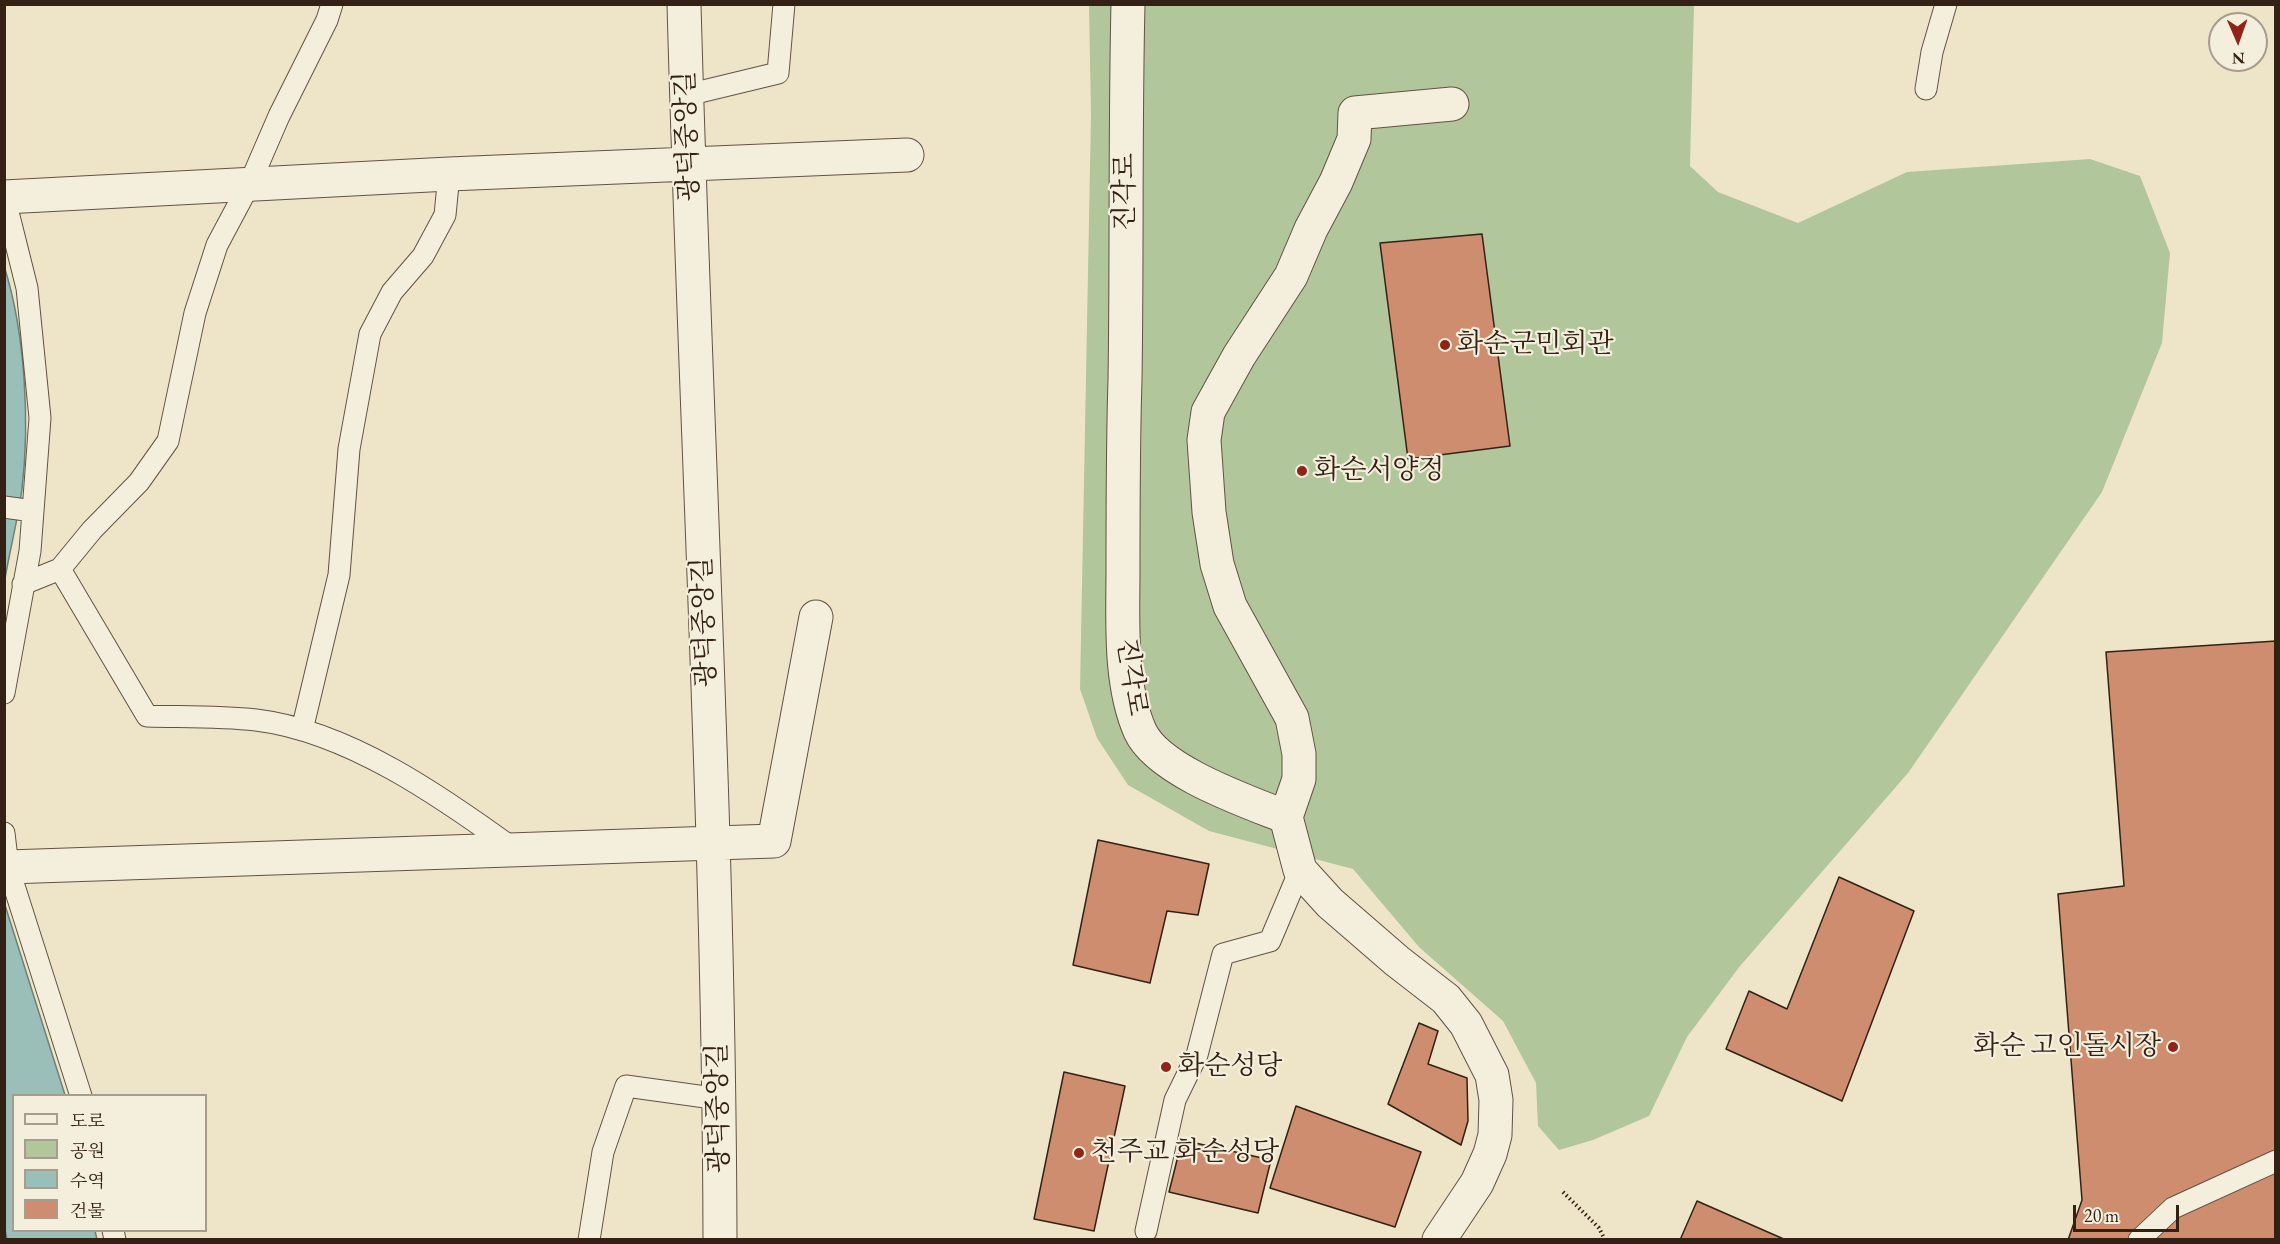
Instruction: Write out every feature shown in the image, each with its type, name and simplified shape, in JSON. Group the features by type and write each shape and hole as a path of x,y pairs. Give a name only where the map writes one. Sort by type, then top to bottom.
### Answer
{"street":[{"name":"광덕중앙길","path":"684,4 713,843 720,1099 720,1239"},
{"name":"진각로","path":"1128,4 1123,636 1132,704 1141,732 1157,753 1218,789 1286,817"},
{"path":"1439,1239 1477,1183 1490,1154 1495,1135 1496,1100 1492,1076 1466,1024 1446,999 1397,961 1330,903 1300,870 1286,817 1299,779 1299,754 1292,718 1230,606 1211,536 1204,440 1208,412 1239,356 1291,276 1311,229 1336,182 1354,139 1355,113 1452,104"},
{"path":"5,197 250,183 907,155"},
{"path":"8,867 774,840 816,617"}],"lane":[{"path":"23,584 60,570 92,530 139,482 168,441 195,313 217,245 250,183 279,116 327,20 332,4"},
{"path":"687,95 778,73 784,4"},
{"path":"1926,89 1932,52 1946,4"},
{"path":"302,730 339,575 349,449 370,334 392,292 423,256 445,215 449,174"},
{"path":"4,693 30,551 40,418 27,288 5,197"},
{"path":"4,507 33,511"},
{"path":"60,570 147,716 257,720 302,730 367,756 447,801 515,850"},
{"path":"4,833 8,867 81,1094"},
{"path":"1146,1231 1175,1100 1197,1055 1223,954 1270,941 1300,870"},
{"path":"590,1239 603,1152 626,1086 720,1099"},
{"path":"2139,1239 2174,1208 2276,1161"}],"path":[{"path":"1563,1192 1599,1228 1605,1239"}],"green space":[{"path":"1089,5 1694,5 1690,166 1718,192 1798,223 1907,172 2090,159 2140,176 2170,253 2162,343 2102,492 1908,773 1740,966 1687,1037 1649,1116 1593,1140 1559,1150 1538,1126 1536,1083 1503,1021 1419,947 1353,869 1209,831 1128,785 1097,738 1080,689 1091,115"}],"water":[{"path":"5,269 12,294 21,349 26,435 22,489 5,579"},
{"path":"4,902 65,1094 12,1094 12,1232 95,1232 97,1239 7,1239 4,1225"}],"building":[{"name":"화순군민회관","path":"1482,234 1510,446 1408,459 1380,243"},
{"name":"화순 고인돌시장","path":"2276,641 2276,1240 2068,1240 2082,1200 2058,894 2124,886 2106,652"},
{"path":"1098,840 1209,864 1198,915 1167,911 1150,983 1073,965"},
{"path":"1839,877 1914,911 1842,1101 1726,1049 1749,991 1787,1009"},
{"path":"1419,1023 1438,1031 1428,1064 1467,1078 1468,1121 1461,1145 1388,1104"},
{"name":"천주교 화순성당","path":"1064,1072 1125,1086 1094,1231 1034,1219"},
{"path":"1296,1106 1421,1152 1395,1227 1270,1188"},
{"path":"1182,1140 1271,1160 1258,1213 1169,1192"},
{"path":"1697,1201 1786,1240 1680,1240"}],"place":[{"name":"화순군민회관","path":"1445,345"},
{"name":"화순서양정","path":"1302,471"},
{"name":"화순 고인돌시장","path":"2173,1047"},
{"name":"화순성당","path":"1166,1067"},
{"name":"천주교 화순성당","path":"1079,1153"}]}
